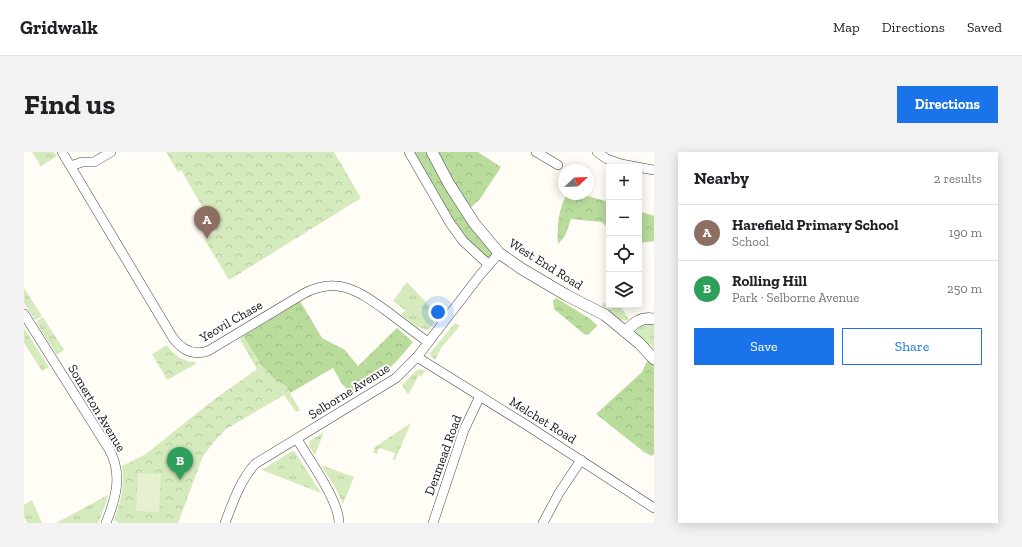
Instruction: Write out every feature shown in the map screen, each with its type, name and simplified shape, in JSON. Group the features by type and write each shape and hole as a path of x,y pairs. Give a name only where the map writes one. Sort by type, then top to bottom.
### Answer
{"street":[{"name":"Yeovil Chase","path":"62,152 173,338 186,350 200,353 211,350 310,290 329,285 348,288 364,295 428,342"},
{"path":"71,166 82,162 94,162 111,152"},
{"path":"409,152 450,223 463,242 489,265"},
{"name":"West End Road","path":"432,152 449,184 474,223 499,253 522,269 566,295 605,315 639,342 654,359"},
{"path":"536,152 558,165"},
{"path":"597,152 607,159 621,164 654,170"},
{"name":"Selborne Avenue","path":"225,523 248,472 255,464 396,378 417,357 499,253"},
{"name":"Somerton Avenue","path":"24,314 113,457 117,471 118,485 110,521"},
{"path":"626,332 632,324 642,318 654,319"},
{"name":"Melchet Road","path":"417,357 581,460 654,508"},
{"name":"Denmead Road","path":"433,523 464,430 480,396"},
{"path":"297,439 333,499 338,512 339,523"},
{"path":"543,523 559,493 581,460"}],"green space":[{"path":"32,152 54,152 57,156 41,166"},
{"path":"166,152 334,152 361,198 229,280 205,240 217,232 181,170 178,172"},
{"path":"409,152 478,152 501,167 480,199 467,211 499,253 489,265 463,241"},
{"path":"594,198 606,201 606,226 602,222 571,219 565,236 558,244 559,218 564,200 594,200"},
{"path":"642,212 654,216 654,241 642,243"},
{"path":"407,282 439,316 429,330 417,327 401,315 405,310 393,301"},
{"path":"24,288 42,316 35,320 24,303"},
{"path":"556,298 589,318 597,326 588,335 584,334 554,309 553,301"},
{"path":"300,301 322,338 345,350 358,366 397,328 413,342 377,379 351,393 342,384 333,368 290,393 286,386 276,381 261,365 243,336"},
{"path":"603,303 606,304 606,308 622,308 629,320 626,321 618,319 602,306"},
{"path":"43,317 64,350 57,355 36,322"},
{"path":"654,319 654,349 650,344 648,352 639,343 635,329 643,321"},
{"path":"455,323 460,326 441,348 435,360 431,357 430,353"},
{"path":"24,328 49,367 42,371 24,343"},
{"path":"243,336 261,365 276,381 286,386 300,410 296,412 284,395 226,429 203,456 178,523 119,523 114,520 122,493 122,466 146,454 212,401 257,369 239,338"},
{"path":"167,345 179,357 186,361 195,362 196,364 167,380 152,354"},
{"path":"650,355 654,360 654,454 652,456 644,452 596,414 642,372"},
{"path":"422,369 425,371 421,377 419,375 408,395 402,385 417,370"},
{"path":"411,423 395,460 393,459 395,453 379,448 377,454 373,452 375,447"},
{"path":"324,432 315,455 309,446 310,441"},
{"path":"292,451 295,452 321,493 262,470"},
{"path":"321,465 354,477 343,504 336,489"},
{"path":"138,473 161,474 159,512 136,511"},
{"path":"108,495 98,523 56,523"},
{"path":"32,500 42,523 27,523 24,517 24,505"}],"place":[{"name":"Harefield Primary School","path":"207,239"},
{"name":"Rolling Hill","path":"180,480"}]}
